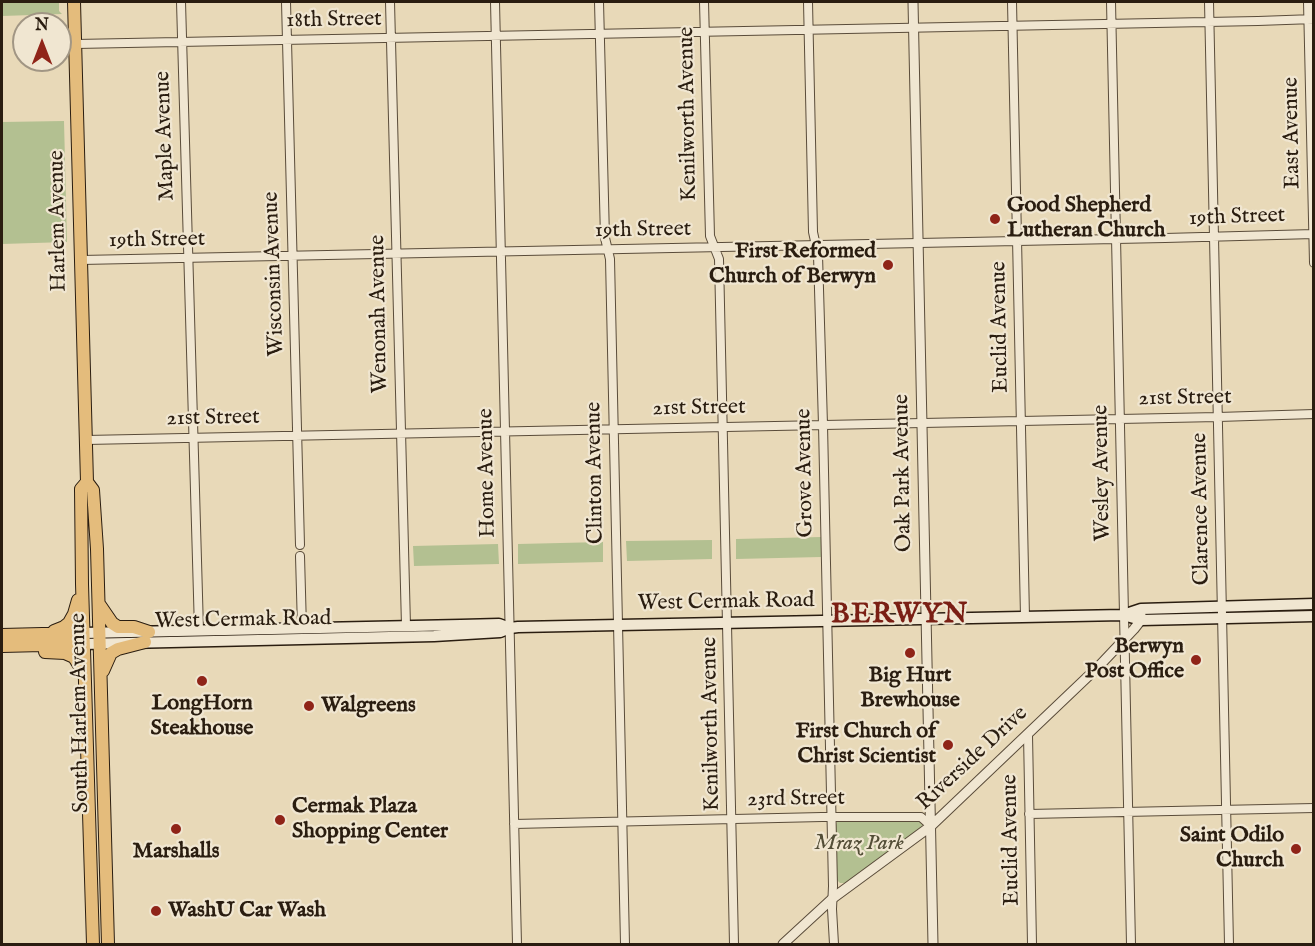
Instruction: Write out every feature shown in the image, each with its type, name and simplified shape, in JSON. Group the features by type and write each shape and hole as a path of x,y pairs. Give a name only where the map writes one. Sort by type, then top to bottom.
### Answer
{"main road":[{"name":"Harlem Avenue","path":"74,2 86,440"},
{"name":"South Harlem Avenue","path":"86,440 87,482 93,490 99,603 108,945"},
{"name":"South Harlem Avenue","path":"87,482 81,489 82,584 93,945"},
{"path":"42,634 64,627 69,623 78,604 82,584"},
{"path":"99,603 112,623 118,627 134,627 147,637 111,653 101,678"},
{"name":"West Cermak Road","path":"83,638 434,636 500,632 510,628 1123,615 1222,607 1314,604"},
{"name":"West Cermak Road","path":"1141,614 1222,618 1314,616"},
{"name":"West Cermak Road","path":"147,637 199,630 499,624 510,628"},
{"path":"2,635 42,634 83,638"},
{"path":"2,646 31,645 83,638"},
{"path":"31,645 40,652 65,653 74,657 84,673"}],"street":[{"name":"Maple Avenue","path":"181,2 199,630"},
{"name":"Wisconsin Avenue","path":"286,2 300,545"},
{"name":"Wenonah Avenue","path":"390,2 406,626"},
{"name":"Home Avenue","path":"495,2 517,945"},
{"name":"Clinton Avenue","path":"599,2 605,240 610,259 625,945"},
{"name":"Kenilworth Avenue","path":"704,2 710,236 719,260 734,945"},
{"name":"Grove Avenue","path":"808,2 813,232 818,255 823,425 834,945"},
{"name":"Oak Park Avenue","path":"913,2 933,945"},
{"name":"Euclid Avenue","path":"1012,2 1025,617"},
{"name":"Wesley Avenue","path":"1111,2 1131,945"},
{"name":"Clarence Avenue","path":"1209,2 1229,945"},
{"name":"East Avenue","path":"1308,2 1311,19 1314,263"},
{"name":"18th Street","path":"76,44 1311,19"},
{"name":"19th Street","path":"81,260 1313,234"},
{"name":"21st Street","path":"86,440 1314,414"},
{"path":"300,556 302,628"},
{"name":"Riverside Drive","path":"783,945 833,898 931,826 1124,640 1141,614"},
{"name":"Euclid Avenue","path":"1028,735 1032,945"},
{"path":"1029,814 1314,808"},
{"name":"23rd Street","path":"514,824 921,817 931,826"}],"green space":[{"path":"2,2 59,2 60,12 12,12 12,16 2,16"},
{"path":"64,121 67,242 2,244 2,122"},
{"path":"821,537 821,557 736,559 736,539"},
{"path":"712,540 712,559 627,561 626,541"},
{"path":"603,542 603,562 518,564 518,544"},
{"path":"498,544 499,564 414,566 413,546"},
{"name":"Mraz Park","path":"915,820 922,822 922,826 908,839 845,883 837,880 837,822"}],"place":[{"name":"Good Shepherd Lutheran Church","path":"995,219"},
{"name":"First Reformed Church of Berwyn","path":"888,265"},
{"name":"Big Hurt Brewhouse","path":"910,653"},
{"name":"Berwyn Post Office","path":"1196,660"},
{"name":"LongHorn Steakhouse","path":"202,681"},
{"name":"Walgreens","path":"309,706"},
{"name":"First Church of Christ Scientist","path":"948,745"},
{"name":"Cermak Plaza Shopping Center","path":"280,820"},
{"name":"Marshalls","path":"176,829"},
{"name":"Saint Odilo Church","path":"1296,849"},
{"name":"WashU Car Wash","path":"156,911"}],"district":[{"name":"BERWYN","path":"900,616"}]}
